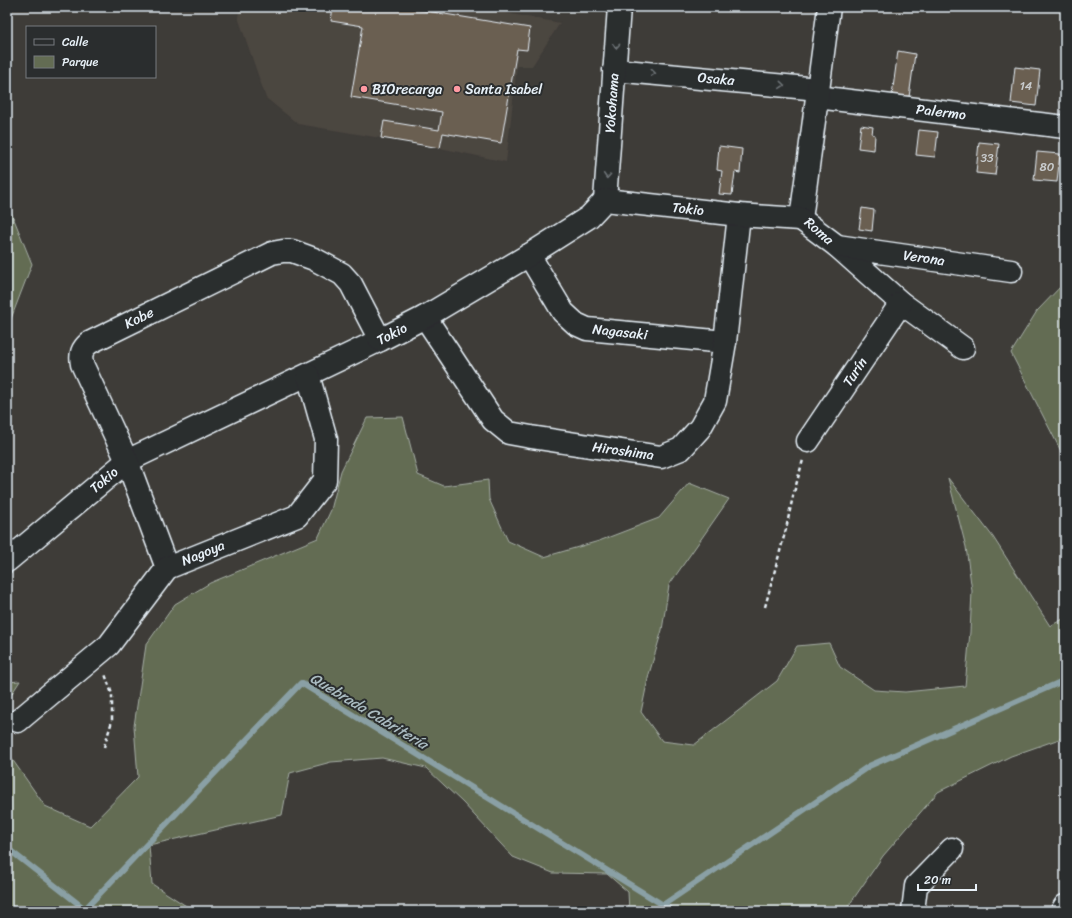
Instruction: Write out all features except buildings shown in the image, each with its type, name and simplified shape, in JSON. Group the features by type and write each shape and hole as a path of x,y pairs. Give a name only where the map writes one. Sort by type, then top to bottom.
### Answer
{"street":[{"name":"Yokohama","path":"605,200 619,7"},
{"name":"Roma","path":"829,7 801,220 837,246 901,303 963,348"},
{"name":"Osaka","path":"614,70 817,93"},
{"name":"Palermo","path":"817,93 1065,127"},
{"name":"Tokio","path":"7,561 127,461 308,375 425,317 529,255 589,217 605,200 739,215 801,220"},
{"name":"Hiroshima","path":"425,317 493,420 509,433 661,457 681,449 700,428 715,400 725,342 739,215"},
{"name":"Verona","path":"837,246 1011,271"},
{"name":"Kobe","path":"167,568 127,461 82,364 82,350 89,343 272,253 283,251 292,251 314,259 342,274 351,284 380,340"},
{"name":"Nagasaki","path":"529,255 562,312 576,324 587,329 725,342"},
{"name":"Turín","path":"808,441 901,303"},
{"name":"Nagoya","path":"18,721 109,645 167,568 298,516 325,480 326,439 308,375"},
{"path":"913,911 916,886 952,849"},
{"path":"1062,911 1065,906"}],"path":[{"path":"765,607 786,529 792,496 808,441"},
{"path":"99,653 112,694 112,721 104,747"}],"shaded area":[{"path":"240,7 473,7 560,23 532,66 517,66 506,162 440,148 298,124 266,98 238,17"}],"green space":[{"path":"7,202 32,264 7,329"},
{"path":"1065,282 1065,459 1011,353 1037,311"},
{"path":"403,417 418,475 444,486 488,480 489,499 508,541 544,557 599,541 659,518 689,483 729,499 669,585 662,630 649,674 641,712 662,741 694,745 777,681 797,646 829,643 840,667 874,690 905,692 965,686 972,591 966,547 948,478 993,537 1050,626 1065,618 1065,737 1011,756 938,792 883,856 845,911 629,911 628,892 607,874 553,873 513,857 463,803 426,768 382,758 331,762 290,773 282,815 149,845 152,884 194,911 7,911 7,752 45,806 90,826 138,777 134,726 146,645 175,604 210,583 318,538 331,510 341,471 367,418"},
{"path":"20,681 7,701 7,682"}],"waterway":[{"path":"663,905 869,766 1065,680"},
{"name":"Quebrada Cabritería","path":"7,848 85,909 301,683 673,911"}],"place":[{"name":"BIOrecarga","path":"364,89"},
{"name":"Santa Isabel","path":"457,89"}]}
